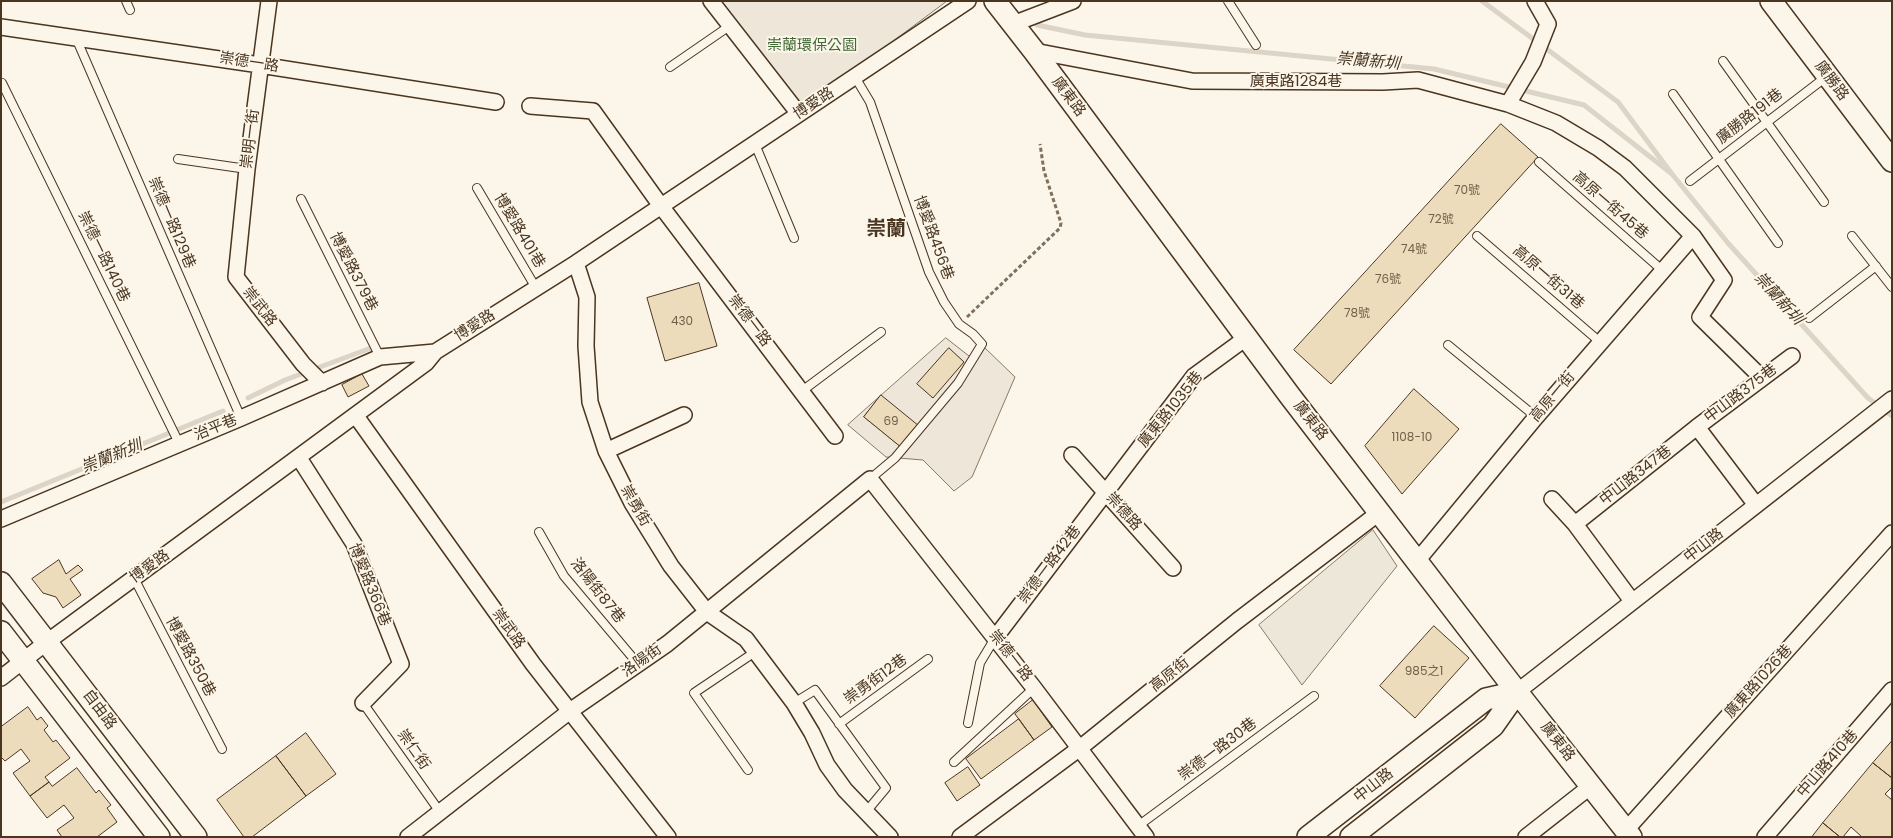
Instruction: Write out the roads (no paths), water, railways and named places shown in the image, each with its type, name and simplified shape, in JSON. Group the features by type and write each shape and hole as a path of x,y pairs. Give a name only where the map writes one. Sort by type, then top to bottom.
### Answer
{"street":[{"name":"崇明一街","path":"236,277 247,169 269,1"},
{"path":"711,1 799,114"},
{"name":"博愛路","path":"1,678 47,642 356,416 426,363 435,352 576,263 968,1"},
{"name":"廣東路","path":"995,1 1246,338 1628,834"},
{"path":"1013,24 1073,1"},
{"path":"1508,104 1533,62 1548,24 1535,1"},
{"name":"廣勝路","path":"1771,1 1892,160"},
{"name":"崇德一路","path":"1,27 260,64 496,102"},
{"name":"廣東路1284巷","path":"1034,51 1192,81 1383,82 1418,80 1508,104 1556,123 1598,148 1625,168 1692,236 1724,280 1700,317 1762,378"},
{"name":"崇德一路","path":"530,106 593,111 661,206 835,436"},
{"name":"高原一街","path":"1418,561 1536,417 1692,236"},
{"name":"崇勇街","path":"576,263 587,296 586,346 590,402 606,451 632,503 671,566 708,612 746,639 794,703 812,733 827,765 845,790 890,837"},
{"name":"崇武路","path":"236,277 303,364 319,380"},
{"name":"廣東路1035巷","path":"1105,493 1194,376 1246,338"},
{"name":"治平巷","path":"1,519 178,442 242,418 319,380 380,357 435,352"},
{"name":"中山路375巷","path":"1756,506 1697,427 1792,356"},
{"name":"中山路","path":"1351,837 1493,726 1517,692 1891,400"},
{"path":"606,451 684,415"},
{"name":"崇武路","path":"356,416 533,664 668,837"},
{"name":"中山路347巷","path":"1575,524 1697,427"},
{"name":"崇德路","path":"1072,455 1173,568"},
{"name":"博愛路366巷","path":"299,458 354,544 401,664 363,703"},
{"name":"崇德一路","path":"870,479 1034,688 1142,832"},
{"name":"洛陽街","path":"408,837 570,711 708,612 870,479"},
{"name":"崇德一路42巷","path":"995,638 1105,493"},
{"path":"1552,499 1575,524 1632,601"},
{"name":"高原街","path":"960,837 1080,748 1237,621 1380,512"},
{"name":"廣東路1026巷","path":"1628,834 1892,533"},
{"name":"自由路","path":"1,583 196,837"},
{"name":"自由路","path":"1,632 159,837"},
{"name":"中山路410巷","path":"1765,837 1892,690"},
{"name":"中山路","path":"1308,837 1486,699 1517,692"},
{"path":"1526,837 1590,786"}],"lane":[{"path":"126,1 130,10"},
{"path":"1228,1 1256,45"},
{"path":"670,67 731,26"},
{"name":"崇德一路129巷","path":"76,38 242,418"},
{"path":"1723,61 1824,202"},
{"name":"廣勝路191巷","path":"1690,181 1827,76"},
{"name":"博愛路456巷","path":"855,77 870,102 929,272 944,302 959,324 973,334 982,344 963,377 895,458 870,479"},
{"name":"崇德一路140巷","path":"2,83 178,442"},
{"path":"1673,94 1778,242"},
{"path":"755,144 794,238"},
{"path":"178,158 247,169"},
{"name":"高原一街45巷","path":"1539,162 1662,270"},
{"name":"博愛路401巷","path":"477,188 536,288"},
{"name":"博愛路379巷","path":"301,199 380,357"},
{"name":"高原一街31巷","path":"1478,236 1600,342"},
{"path":"1852,236 1892,287"},
{"path":"1809,318 1876,266"},
{"path":"802,391 880,332"},
{"path":"1448,345 1536,417"},
{"name":"洛陽街87巷","path":"539,532 564,576 638,664"},
{"name":"博愛路350巷","path":"134,578 222,749"},
{"path":"968,723 980,663 995,638"},
{"path":"748,770 694,693 755,652"},
{"name":"崇勇街12巷","path":"839,724 928,659"},
{"path":"954,762 1034,688"},
{"path":"794,703 815,690 886,788 866,812"},
{"name":"崇德一路30巷","path":"1142,832 1314,696"},
{"name":"崇仁街","path":"363,703 440,812"}],"waterway":[{"name":"崇蘭新圳","path":"1482,1 1618,102 1672,174 1728,243 1868,398 1892,416"},
{"name":"崇蘭新圳","path":"1037,25 1085,35 1434,69 1584,105 1672,174"},
{"name":"崇蘭新圳","path":"248,398 285,380 371,348"},
{"name":"崇蘭新圳","path":"1,502 223,411"}],"district":[{"name":"崇蘭","path":"886,230"}],"park label":[{"name":"崇蘭環保公園","path":"812,46"}]}
